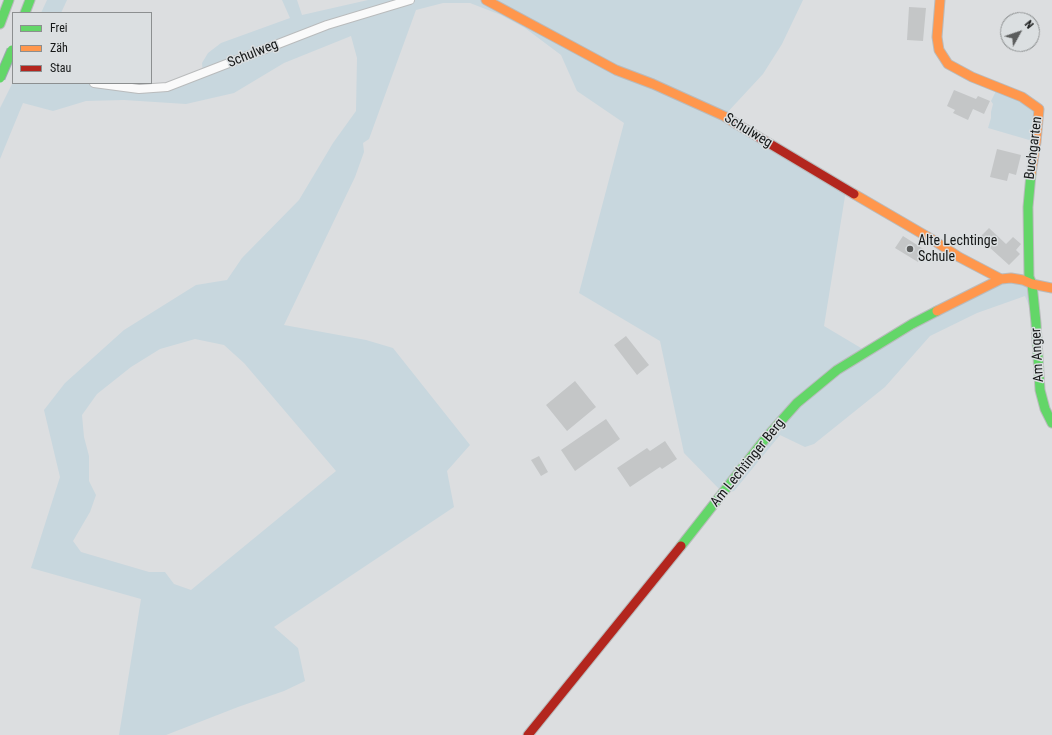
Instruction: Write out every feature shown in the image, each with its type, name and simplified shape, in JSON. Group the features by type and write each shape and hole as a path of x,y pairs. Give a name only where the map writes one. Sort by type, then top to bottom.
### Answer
{"main road":[{"path":"0,24 9,0"},
{"path":"25,12 30,0"},
{"name":"Schulweg","path":"486,0 616,70 653,84 724,116 846,190 933,240 959,257 1001,279"},
{"name":"Buchgarten","path":"940,0 937,37 939,50 948,64 972,77 1022,97 1039,109 1028,207 1028,270 1032,284"},
{"path":"0,78 12,48"},
{"name":"Am Lechtinger Berg","path":"528,735 622,620 765,439 797,403 815,387 837,370 885,340 918,321 1001,279 1023,280 1032,284 1052,288"},
{"name":"Am Anger","path":"1032,284 1040,390 1044,409 1052,423"}],"street":[{"name":"Schulweg","path":"102,84 139,89 167,87 327,25 410,0"},
{"path":"0,70 12,72"}],"shaded area":[{"path":"47,0 67,0 61,12 41,12"},
{"path":"282,0 297,0 302,15 368,0 803,0 782,44 763,74 724,116 846,190 824,326 866,351 1001,279 1032,284 1036,323 1025,296 977,313 930,336 885,387 814,444 805,447 780,435 734,491 723,493 684,453 660,341 579,293 624,123 577,91 561,55 525,28 501,15 470,3 443,3 416,10 369,139 363,143 364,152 355,177 284,325 366,340 393,348 470,445 447,471 454,507 274,627 298,648 305,681 284,691 166,735 119,735 141,599 31,568 60,477 44,410 65,383 124,330 196,285 227,280 242,258 299,200 333,143 356,111 357,58 351,36 284,63 234,93 186,104 124,100 86,101 53,111 23,103 0,159 0,108 12,84 112,84 167,87 203,74 202,63 208,53 221,43 290,18","holes":["195,339 224,345 244,363 336,471 191,590 174,584 165,572 149,572 81,552 73,541 90,512 96,495 89,481 89,456 84,437 82,415 97,394 131,367 160,349"]},
{"path":"998,87 1039,109 1036,142 988,128 993,104 991,101"}],"building":[{"path":"909,7 926,8 923,41 907,40"},
{"path":"954,90 976,99 978,96 990,101 984,114 973,109 968,120 953,113 955,110 947,106"},
{"path":"997,149 1021,155 1016,175 1009,173 1007,181 990,177"},
{"path":"989,228 1006,244 1013,237 1021,244 1016,250 1020,254 1009,265 979,238"},
{"name":"Alte Lechtinge Schule","path":"903,236 925,250 918,262 895,248"},
{"path":"626,336 649,365 637,375 614,345"},
{"path":"575,381 596,407 567,431 546,405"},
{"path":"606,419 620,439 575,471 561,450"},
{"path":"665,441 677,459 662,469 660,467 630,487 617,468 647,448 650,451"},
{"path":"539,456 548,472 541,476 531,460"}],"traffic: fast":[{"path":"0,24 9,0"},
{"path":"25,12 30,0"},
{"path":"0,78 12,50"},
{"path":"1031,174 1028,207 1029,277 1032,284 1036,323 1040,390 1045,409 1052,423"},
{"path":"681,546 765,439 797,403 837,370 912,324 937,311"}],"traffic: slow":[{"path":"486,0 616,70 653,84 724,116 735,123"},
{"path":"940,0 937,37 939,50 948,64 972,77 1022,97 1039,109 1031,174"},
{"path":"854,194 933,240 959,257 1001,279"},
{"path":"937,311 1001,279 1011,278 1023,280 1032,284 1052,288"}],"traffic: jam":[{"path":"735,123 854,194"},
{"path":"528,735 681,546"}],"place":[{"name":"Alte Lechtinge Schule","path":"910,249"}]}
